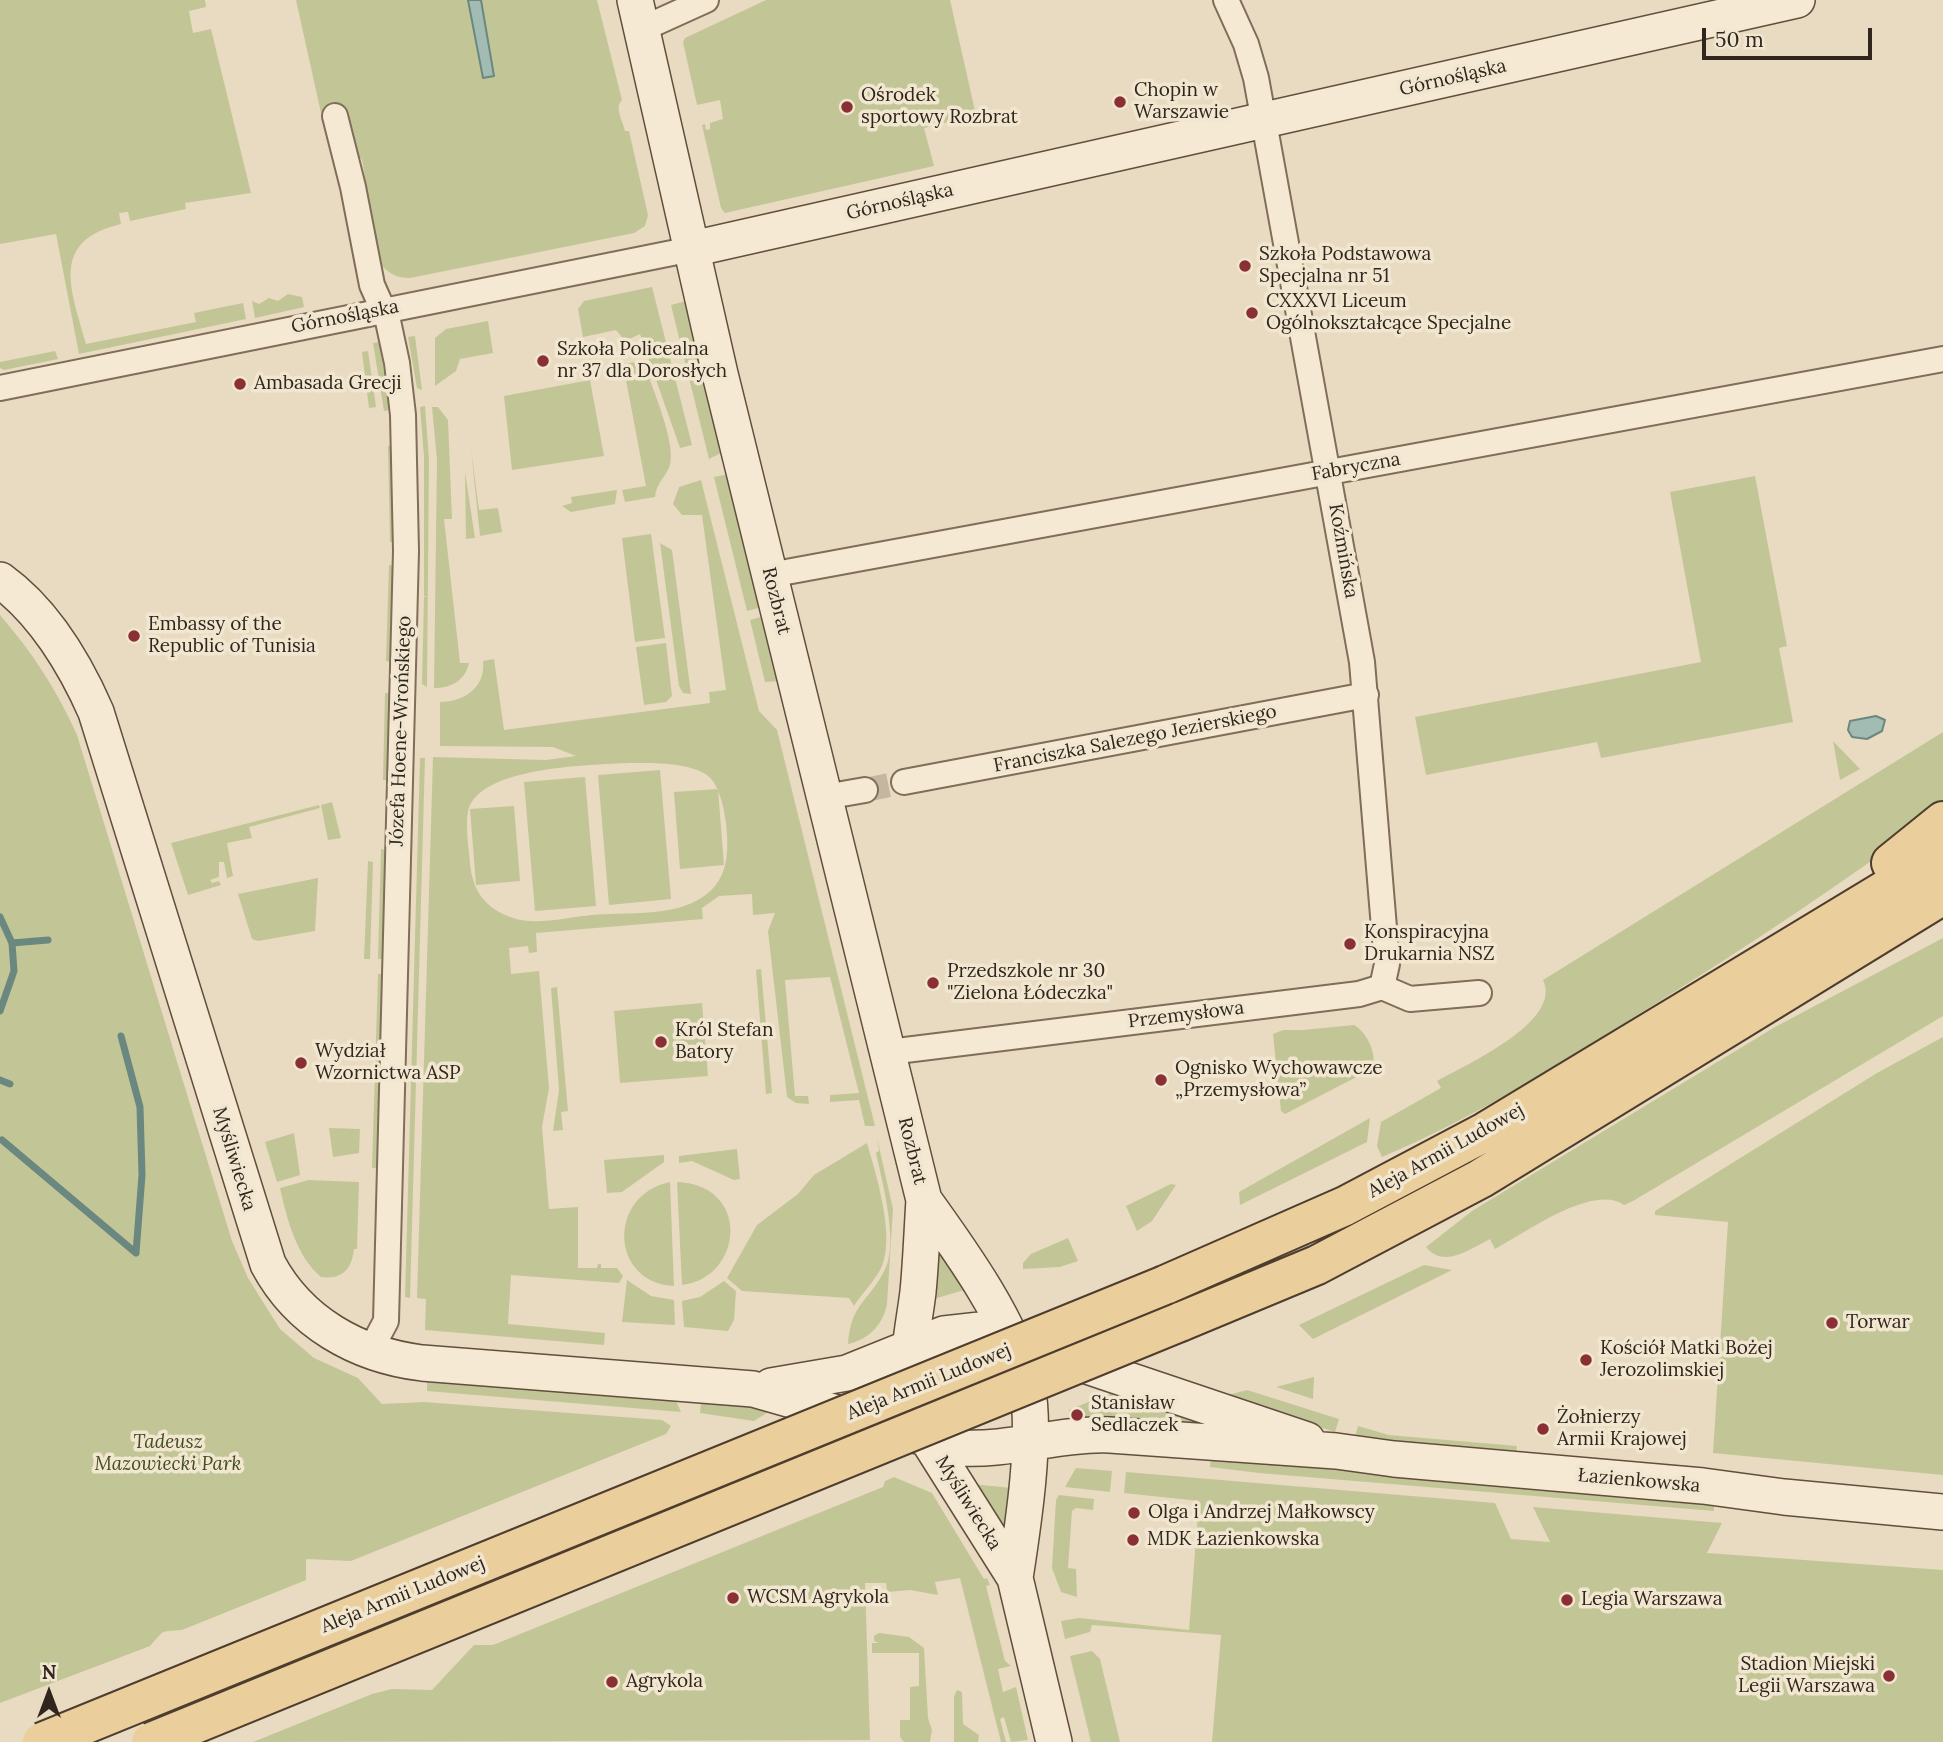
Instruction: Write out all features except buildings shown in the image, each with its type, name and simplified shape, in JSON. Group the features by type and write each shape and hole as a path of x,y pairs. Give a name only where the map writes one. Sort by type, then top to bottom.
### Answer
{"main road":[{"path":"1782,954 1943,821"},
{"path":"1782,954 1943,855"},
{"path":"1785,993 1943,895"},
{"path":"1785,993 1943,920"},
{"name":"Aleja Armii Ludowej","path":"42,1742 1165,1285 1286,1233 1435,1160 1782,954"},
{"name":"Aleja Armii Ludowej","path":"151,1742 1317,1265 1491,1172 1785,993"}],"street":[{"path":"638,15 706,0"},
{"name":"Koźmińska","path":"1226,0 1253,64 1329,472 1366,695 1387,964 1382,987"},
{"name":"Górnośląska","path":"0,388 692,249 1797,0"},
{"name":"Rozbrat","path":"638,15 770,575 924,1200 918,1290 909,1348"},
{"name":"Józefa Hoene-Wrońskiego","path":"335,117 353,187 372,285 392,334 403,415 406,551 386,1321 370,1351"},
{"name":"Fabryczna","path":"770,575 1943,359"},
{"name":"Myśliwiecka","path":"0,580 13,590 62,648 96,712 268,1264 283,1289 305,1313 330,1331 370,1351 422,1363 753,1389 815,1404 929,1441 1014,1578 1054,1742"},
{"name":"Franciszka Salezego Jezierskiego","path":"904,782 1366,695"},
{"path":"825,797 865,790"},
{"path":"1382,987 1410,999 1479,993"},
{"name":"Przemysłowa","path":"889,1052 1359,994 1382,987"},
{"name":"Rozbrat","path":"924,1200 961,1252 1009,1337"},
{"path":"980,1329 1009,1337 1027,1388 1028,1441 972,1448 929,1441 911,1403 906,1376 909,1348 957,1330 980,1329"},
{"name":"Łazienkowska","path":"1009,1337 1336,1451"},
{"name":"Myśliwiecka","path":"753,1389 847,1373 909,1348"},
{"name":"Łazienkowska","path":"1028,1441 1093,1435 1336,1451 1394,1460 1703,1486 1775,1497 1943,1512"},
{"name":"Myśliwiecka","path":"1014,1578 1021,1535 1028,1441"}],"green space":[{"path":"0,0 205,0 206,7 189,11 193,33 211,29 251,193 185,203 186,209 130,221 128,212 119,213 121,224 98,232 83,242 74,255 71,286 86,344 196,322 194,313 243,303 246,319 79,354 56,234 0,244"},
{"path":"296,0 597,0 622,100 620,115 625,131 629,131 648,215 645,226 634,233 410,278 390,273 380,264 362,160 357,154 351,155 343,109 321,113"},
{"name":"Ośrodek sportowy Rozbrat","path":"766,0 950,0 976,115 924,128 934,166 725,213 721,208 702,125 705,124 706,130 710,129 710,123 723,119 720,100 697,105 683,42 685,38"},
{"path":"652,287 692,445 680,448 640,334 625,341 616,330 583,337 578,309 584,301"},
{"path":"288,294 302,297 304,307 255,318 252,301 259,304 269,298 278,301"},
{"path":"686,301 723,452 709,459 671,305"},
{"path":"488,321 493,353 460,359 456,371 435,386 435,338 446,329"},
{"path":"415,336 422,390 417,388 408,337"},
{"path":"379,342 390,410 384,411 373,343"},
{"path":"55,351 58,359 4,370 0,368 0,362"},
{"path":"368,351 376,407 369,408 362,352"},
{"path":"643,361 667,431 671,458 655,497 625,502 622,490 646,486 623,364"},
{"path":"590,380 604,456 512,470 504,396"},
{"path":"425,406 429,460 427,687 422,684 424,597 427,596 424,596 424,457 420,407"},
{"path":"432,407 438,407 448,420 452,519 444,519 460,663 469,663 461,679 446,687 434,688 437,460"},
{"path":"393,445 394,542 390,542 388,446"},
{"path":"471,449 479,510 498,508 502,532 480,536"},
{"path":"465,472 475,538 466,539"},
{"path":"1755,476 1787,646 1779,648 1793,722 1601,758 1597,742 1426,775 1415,717 1701,662 1670,492"},
{"path":"714,477 730,477 762,607 747,611"},
{"path":"701,480 759,711 777,730 875,1126 865,1126 859,1100 830,1102 830,1095 859,1093 830,977 785,980 795,1096 808,1096 809,1104 796,1103 787,1097 768,931 775,913 753,915 752,894 719,896 702,908 703,919 536,933 537,952 529,953 528,946 509,948 511,974 539,971 549,1088 542,1127 549,1209 578,1207 578,1268 597,1268 598,1264 601,1264 601,1268 617,1268 623,1276 619,1283 511,1275 508,1324 605,1333 604,1345 425,1330 426,1299 417,1298 433,757 546,760 576,756 553,747 440,746 440,702 457,699 472,691 481,678 483,661 494,659 504,730 710,703 709,692 726,690 702,515 682,515 673,504 679,487","holes":["638,763 690,768 707,775 713,781 725,817 727,856 724,870 709,892 690,904 663,911 542,921 513,918 495,910 482,898 474,883 467,831 468,811 477,796 493,785 539,771"]},
{"path":"617,490 615,504 571,512 562,506 572,503 571,497"},
{"path":"651,534 665,638 635,642 622,538"},
{"path":"660,543 672,550 691,694 683,693 679,686"},
{"path":"389,565 395,566 392,662 386,661"},
{"name":"Tadeusz Mazowiecki Park","path":"0,615 43,672 77,735 232,1241 248,1278 280,1329 314,1358 358,1378 382,1404 424,1402 662,1420 671,1426 666,1434 351,1561 306,1559 306,1580 182,1630 163,1632 150,1646 0,1703"},
{"path":"764,616 780,681 765,682 750,620"},
{"path":"666,643 672,696 666,702 644,705 636,647"},
{"path":"385,693 391,693 389,780 383,780"},
{"path":"1943,732 1943,809 1797,912 1582,1050 1485,1107 1382,1157 1377,1146 1381,1122 1441,1088 1437,1081 1488,1053 1526,1026 1539,1011 1545,996 1543,980"},
{"path":"1833,741 1860,769 1840,780"},
{"path":"420,758 425,758 410,1298 405,1297"},
{"path":"660,770 671,899 609,905 598,775"},
{"path":"585,777 596,906 535,911 524,782"},
{"path":"718,789 724,865 680,869 674,792"},
{"path":"332,802 341,838 328,840 321,805"},
{"path":"319,805 320,808 249,827 252,838 227,843 233,876 227,878 224,862 219,862 219,877 210,880 212,883 219,881 221,885 188,895 171,843"},
{"path":"514,806 520,881 476,885 470,809"},
{"path":"381,849 387,850 383,959 378,959"},
{"path":"368,861 373,862 370,959 364,959"},
{"path":"318,878 315,931 258,941 252,939 238,894"},
{"path":"1943,938 1943,1016 1633,1201 1624,1205 1611,1200 1595,1200 1577,1205 1495,1249 1490,1239 1466,1252 1449,1257 1433,1253 1426,1247 1472,1211 1775,1027"},
{"path":"761,969 772,1093 766,1094 756,970"},
{"path":"378,974 384,974 378,1168 372,1168"},
{"path":"557,987 568,1111 561,1112 563,1130 553,1131 559,1090 551,988"},
{"path":"702,1003 708,1076 620,1083 614,1011"},
{"path":"1354,1025 1370,1044 1374,1057 1372,1069 1285,1114 1281,1111 1273,1034 1283,1030"},
{"name":"Torwar","path":"1943,1037 1943,1475 1713,1453 1728,1222 1655,1215 1655,1211 1877,1073"},
{"path":"1370,1118 1367,1142 1240,1205 1239,1192"},
{"path":"329,1128 360,1129 359,1153 333,1157"},
{"path":"294,1133 300,1175 277,1182 265,1142"},
{"path":"877,1138 893,1209 887,1304 874,1330 848,1344 857,1310 880,1278 889,1255 890,1226 876,1153 879,1151"},
{"path":"867,1143 883,1204 885,1253 882,1266 854,1306 849,1298 742,1291 727,1278 757,1225 798,1194 814,1175"},
{"path":"737,1149 740,1179 734,1180 692,1161 679,1163 679,1156"},
{"path":"664,1155 664,1162 622,1192 607,1193 604,1160"},
{"path":"309,1180 359,1182 357,1249 354,1249 345,1272 335,1277 321,1277 305,1259 286,1213 280,1188"},
{"path":"670,1182 674,1286 653,1281 638,1270 628,1255 624,1238 627,1220 635,1203 649,1190"},
{"path":"677,1182 701,1187 718,1198 728,1214 730,1232 727,1250 718,1266 702,1279 682,1285"},
{"path":"1171,1184 1176,1185 1152,1221 1137,1231 1126,1206"},
{"path":"934,1232 968,1289 930,1300"},
{"path":"1068,1238 1078,1261 1060,1267 1023,1269 1023,1263 1031,1254"},
{"path":"1424,1265 1452,1270 1313,1339 1299,1325"},
{"path":"627,1280 651,1296 674,1300 675,1325 622,1322"},
{"path":"724,1281 736,1291 734,1320 728,1331 684,1327 682,1301 700,1297"},
{"path":"1314,1377 1313,1399 1276,1387"},
{"path":"427,1381 676,1401 681,1412 427,1391"},
{"path":"1120,1389 1250,1431 1071,1420 1069,1410"},
{"path":"1247,1390 1339,1419 1335,1432 1228,1395"},
{"path":"701,1402 773,1409 754,1421 700,1413"},
{"path":"1358,1426 1389,1435 1517,1446 1516,1455 1355,1437"},
{"path":"1211,1458 1714,1501 1714,1511 1259,1473 1210,1467"},
{"path":"1076,1468 1112,1471 1110,1492 1065,1487"},
{"name":"Legia Warszawa","path":"1126,1472 1495,1503 1511,1539 1550,1542 1533,1507 1722,1523 1707,1553 1943,1570 1943,1742 1212,1742 1221,1635 1092,1625 1090,1632 1065,1639 1061,1621 1079,1618 1189,1630 1199,1501 1124,1493"},
{"name":"WCSM Agrykola","path":"894,1477 932,1493 984,1579 987,1578 990,1585 986,1586 1005,1661 1011,1666 998,1669 1003,1692 1016,1687 1028,1740 1011,1742 1004,1717 1000,1719 1006,1742 1001,1742 960,1578 935,1582 938,1595 910,1590 887,1592 886,1583 865,1583 870,1740 253,1742 372,1694 392,1689 432,1690 474,1645 493,1645 883,1487 885,1481"},
{"path":"971,1484 1012,1488 1009,1545"},
{"path":"1059,1495 1094,1499 1093,1510 1076,1508 1072,1511 1068,1568 1076,1569 1077,1597 1061,1592 1052,1568 1056,1500"},
{"path":"879,1633 909,1637 924,1648 928,1718 932,1730 930,1742 904,1742 900,1737 900,1720 910,1720 910,1687 919,1686 919,1653 872,1653 872,1643 879,1643 874,1641 874,1636"},
{"path":"1092,1651 1100,1659 1120,1742 1091,1742 1070,1656"},
{"path":"957,1690 962,1692 963,1724 979,1735 978,1742 954,1742 954,1696"}],"water":[{"path":"468,0 481,0 494,76 483,78"},
{"path":"1876,716 1885,720 1882,731 1867,739 1852,737 1848,730 1850,721"}],"waterway":[{"path":"0,917 12,943"},
{"path":"0,1011 14,971 12,943 48,940"},
{"path":"121,1036 140,1107 142,1175 136,1253"},
{"path":"0,1080 10,1084"},
{"path":"2,1140 136,1253"}],"tunnel":[{"path":"865,790 904,782"}],"place":[{"name":"Chopin w Warszawie","path":"1120,102"},
{"name":"Ośrodek sportowy Rozbrat","path":"847,107"},
{"name":"Szkoła Podstawowa Specjalna nr 51","path":"1245,266"},
{"name":"CXXXVI Liceum Ogólnokształcące Specjalne","path":"1252,313"},
{"name":"Szkoła Policealna nr 37 dla Dorosłych","path":"543,361"},
{"name":"Ambasada Grecji","path":"240,384"},
{"name":"Embassy of the Republic of Tunisia","path":"134,636"},
{"name":"Konspiracyjna Drukarnia NSZ","path":"1350,944"},
{"name":"Przedszkole nr 30 \"Zielona Łódeczka\"","path":"933,983"},
{"name":"Król Stefan Batory","path":"661,1042"},
{"name":"Wydział Wzornictwa ASP","path":"301,1063"},
{"name":"Ognisko Wychowawcze „Przemysłowa”","path":"1161,1080"},
{"name":"Torwar","path":"1832,1323"},
{"name":"Kościół Matki Bożej Jerozolimskiej","path":"1586,1360"},
{"name":"Stanisław Sedlaczek","path":"1077,1415"},
{"name":"Żołnierzy Armii Krajowej","path":"1543,1429"},
{"name":"Olga i Andrzej Małkowscy","path":"1134,1513"},
{"name":"MDK Łazienkowska","path":"1133,1540"},
{"name":"WCSM Agrykola","path":"733,1598"},
{"name":"Legia Warszawa","path":"1567,1600"},
{"name":"Stadion Miejski Legii Warszawa","path":"1889,1676"},
{"name":"Agrykola","path":"612,1682"}]}
